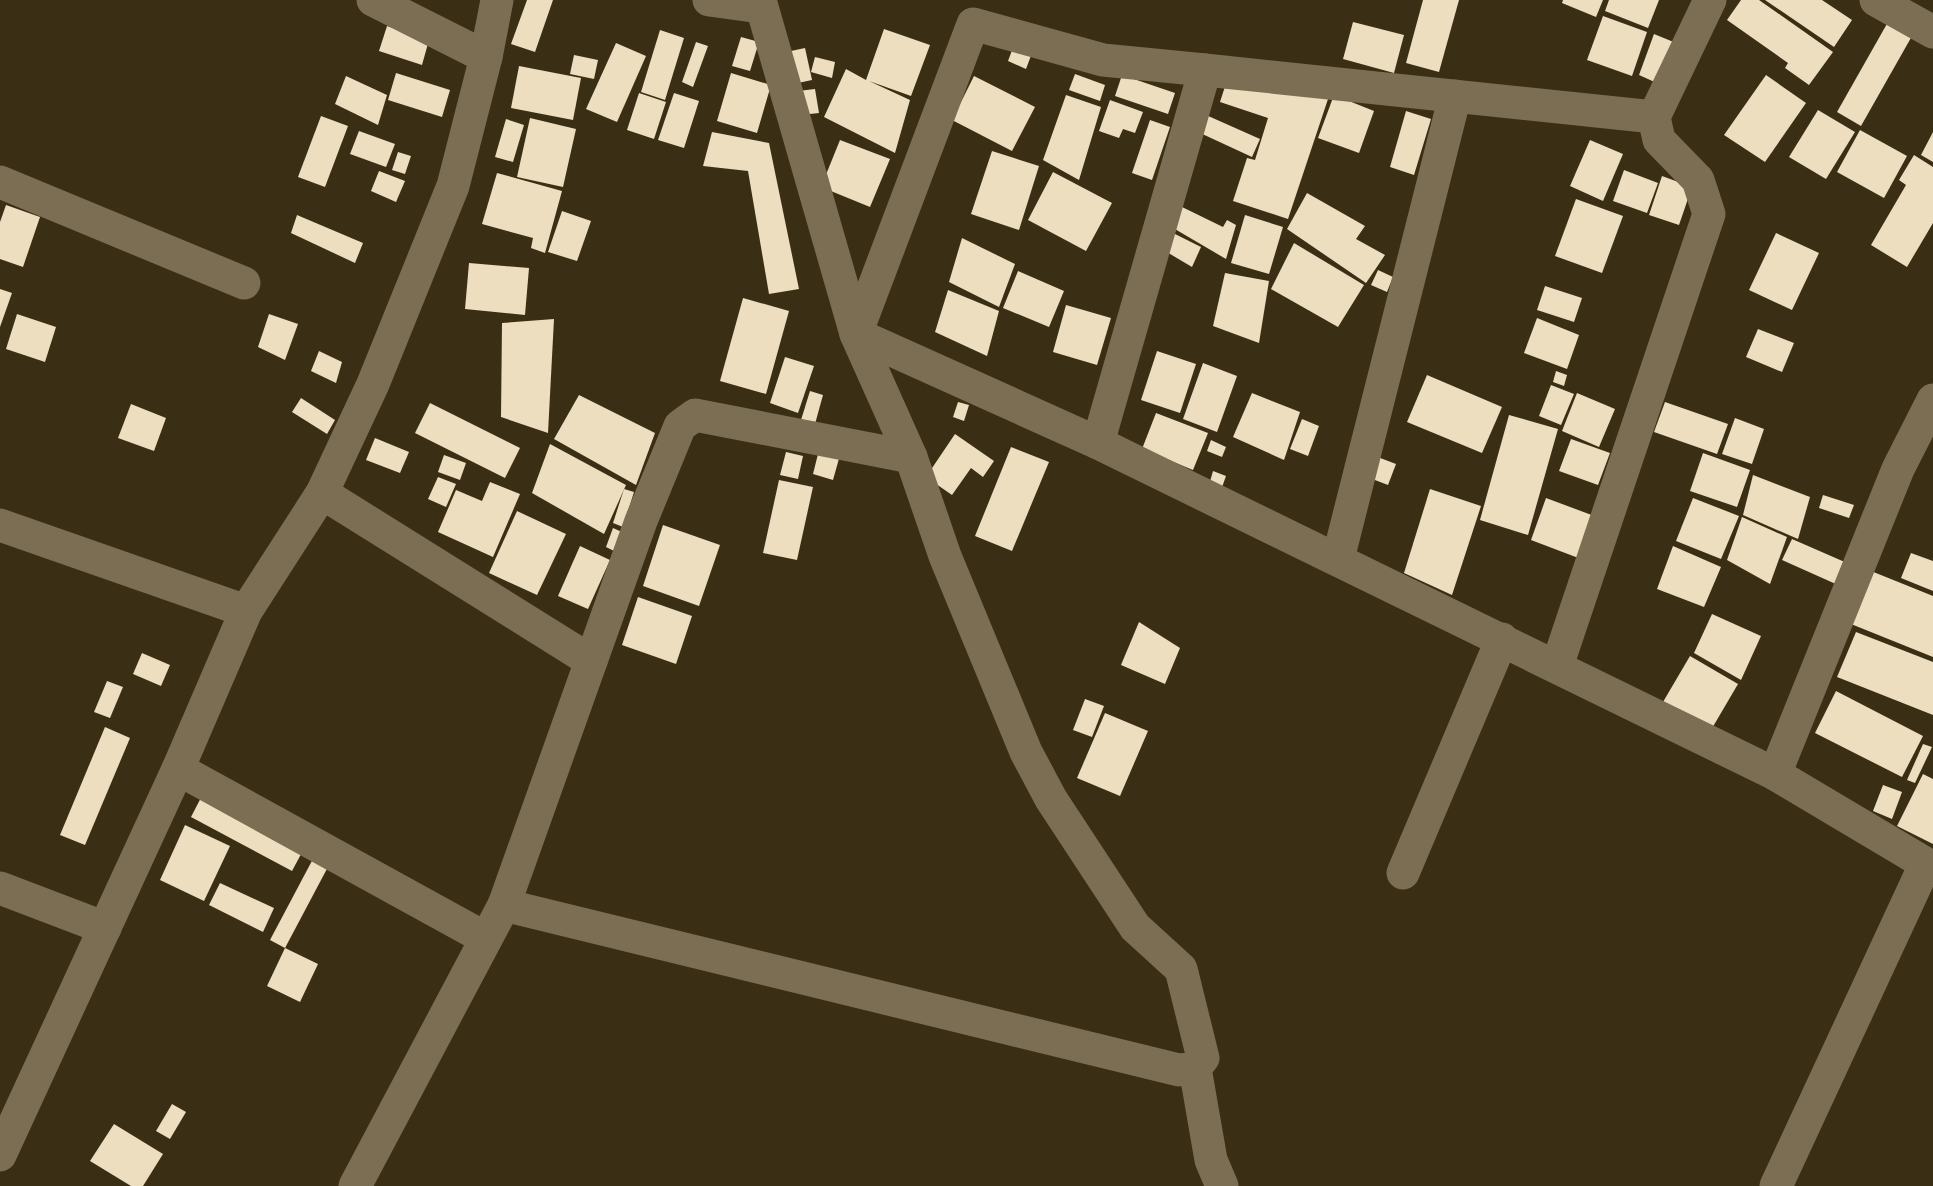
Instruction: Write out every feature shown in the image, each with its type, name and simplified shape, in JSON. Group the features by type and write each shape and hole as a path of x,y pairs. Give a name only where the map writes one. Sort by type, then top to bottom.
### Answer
{"street":[{"path":"373,0 486,57"},
{"path":"0,1155 178,769 246,611 322,493 373,384 453,186 486,57 497,0"},
{"path":"504,905 1179,1070 1194,1068 1203,1058 1181,969 1135,927 1051,799 1026,752 945,556 911,457 856,334 760,4 709,0"},
{"path":"1557,666 1709,214 1698,180 1659,140 1654,117 1710,0"},
{"path":"1876,0 1933,32"},
{"path":"856,334 977,12 1102,60 1654,117"},
{"path":"1098,442 1205,69"},
{"path":"1338,559 1455,96"},
{"path":"0,182 244,282"},
{"path":"856,334 1098,442 1775,774 1929,866 1776,1186"},
{"path":"1775,774 1898,469 1933,400"},
{"path":"355,1186 504,905 641,521 680,426 695,415 911,457"},
{"path":"322,493 591,661"},
{"path":"0,525 246,611"},
{"path":"1403,873 1502,639"},
{"path":"178,769 485,938"},
{"path":"0,888 105,928"},
{"path":"1194,1068 1211,1160 1222,1186"}],"building":[{"path":"527,0 553,0 535,52 511,44"},
{"path":"1423,0 1459,0 1439,72 1406,63"},
{"path":"1563,0 1603,0 1596,17 1562,3"},
{"path":"1609,0 1659,0 1648,28 1605,11"},
{"path":"1741,0 1759,0 1833,52 1809,85 1785,68 1788,63 1727,20"},
{"path":"1765,0 1822,0 1852,20 1834,47"},
{"path":"1603,16 1647,32 1632,76 1587,60"},
{"path":"1353,22 1404,35 1394,73 1343,59"},
{"path":"1888,22 1912,36 1861,126 1837,112"},
{"path":"387,26 429,40 422,65 379,51"},
{"path":"884,29 930,45 911,96 869,81 910,100 895,153 824,117 846,69 866,80"},
{"path":"660,30 684,38 665,100 641,92"},
{"path":"1654,34 1676,43 1659,84 1639,75"},
{"path":"741,37 759,42 750,71 732,66"},
{"path":"696,42 708,46 693,87 682,82"},
{"path":"616,43 646,56 617,122 586,109"},
{"path":"1014,45 1032,53 1026,69 1008,61"},
{"path":"805,48 812,80 798,83 791,51"},
{"path":"574,55 598,60 594,79 570,74"},
{"path":"815,57 835,62 832,78 811,72"},
{"path":"519,66 581,78 573,120 511,108"},
{"path":"396,73 450,90 442,117 388,100"},
{"path":"731,73 771,85 757,133 717,121"},
{"path":"1075,74 1105,85 1100,101 1069,90"},
{"path":"1229,74 1332,87 1288,219 1233,201 1247,158 1255,160 1268,118 1220,102"},
{"path":"1122,75 1175,93 1168,114 1115,96"},
{"path":"1766,75 1806,103 1765,162 1724,135"},
{"path":"346,76 387,95 378,125 335,104"},
{"path":"974,76 1035,107 1012,151 952,120"},
{"path":"815,89 819,113 801,115 798,91"},
{"path":"639,93 666,102 654,139 627,130"},
{"path":"674,93 699,101 684,148 658,140"},
{"path":"1066,95 1101,107 1079,180 1043,160"},
{"path":"1334,95 1374,111 1359,153 1318,138"},
{"path":"1110,100 1143,112 1135,133 1123,129 1119,138 1099,131"},
{"path":"1818,110 1855,132 1826,179 1789,157"},
{"path":"1406,111 1431,119 1414,175 1390,167"},
{"path":"1206,115 1260,139 1252,157 1198,132"},
{"path":"321,116 348,126 325,187 298,177"},
{"path":"530,118 576,129 563,187 517,177"},
{"path":"506,119 524,125 513,162 495,157"},
{"path":"1150,120 1170,127 1152,180 1132,173"},
{"path":"1860,130 1907,156 1884,198 1837,172"},
{"path":"359,131 395,144 386,167 350,154"},
{"path":"712,132 769,143 799,289 769,294 748,171 703,166"},
{"path":"1933,132 1933,162 1921,155"},
{"path":"840,140 890,159 870,207 821,187"},
{"path":"1590,140 1623,154 1603,201 1570,186"},
{"path":"992,151 1039,166 1019,230 971,214"},
{"path":"398,152 411,156 405,174 392,170"},
{"path":"1914,155 1933,167 1933,223 1907,267 1871,245 1906,185 1899,180"},
{"path":"1624,170 1658,183 1647,213 1613,201"},
{"path":"379,171 405,181 396,202 371,191"},
{"path":"1053,172 1112,203 1086,251 1028,220"},
{"path":"497,173 562,191 545,253 531,248 533,238 482,224"},
{"path":"1662,176 1692,187 1679,225 1649,215"},
{"path":"1307,193 1365,226 1356,239 1385,255 1366,283 1287,229"},
{"path":"1576,199 1623,216 1602,273 1555,256"},
{"path":"6,205 40,217 23,267 0,259 0,222"},
{"path":"1180,206 1223,227 1227,220 1236,225 1226,259 1168,225"},
{"path":"562,211 591,221 577,261 548,252"},
{"path":"297,215 363,243 355,263 291,233"},
{"path":"1245,215 1283,227 1269,274 1231,263"},
{"path":"1169,231 1201,247 1192,267 1160,248"},
{"path":"1776,233 1819,253 1792,310 1749,290"},
{"path":"962,238 1015,264 999,307 949,282"},
{"path":"1294,243 1364,285 1338,327 1271,289"},
{"path":"469,263 529,268 525,315 465,309"},
{"path":"1378,270 1393,277 1387,292 1371,285"},
{"path":"1018,271 1064,291 1049,327 1003,308"},
{"path":"1225,273 1269,281 1259,343 1213,326"},
{"path":"1545,286 1582,298 1574,322 1537,310"},
{"path":"0,289 12,293 0,327"},
{"path":"948,290 999,311 987,356 935,332"},
{"path":"743,298 789,311 766,394 720,381"},
{"path":"1066,305 1111,318 1097,365 1053,352"},
{"path":"17,314 56,327 45,362 6,349"},
{"path":"269,314 298,324 285,360 258,347"},
{"path":"1537,318 1579,335 1567,369 1524,353"},
{"path":"554,319 548,433 501,417 502,323"},
{"path":"1758,329 1794,343 1782,372 1746,357"},
{"path":"319,351 342,362 336,383 311,371"},
{"path":"1157,351 1196,364 1180,413 1141,400"},
{"path":"785,357 814,366 798,413 770,403"},
{"path":"1203,363 1237,376 1217,432 1183,419"},
{"path":"1556,371 1567,375 1564,386 1553,382"},
{"path":"1427,375 1502,407 1482,453 1407,422"},
{"path":"1551,385 1574,394 1561,425 1539,416"},
{"path":"810,391 823,395 815,424 801,420"},
{"path":"1252,393 1300,412 1284,460 1233,437"},
{"path":"1577,393 1615,409 1599,447 1562,431"},
{"path":"579,395 655,433 636,485 554,439"},
{"path":"301,398 335,420 327,434 292,412"},
{"path":"958,402 969,405 964,421 953,417"},
{"path":"1665,402 1728,424 1717,454 1654,432"},
{"path":"430,403 520,448 505,478 415,433"},
{"path":"131,404 166,418 154,451 118,438"},
{"path":"1156,413 1208,433 1193,470 1142,449"},
{"path":"1509,415 1558,429 1528,535 1480,520"},
{"path":"1735,418 1764,429 1752,464 1722,454"},
{"path":"1302,419 1319,426 1308,456 1290,449"},
{"path":"955,434 994,461 983,477 971,468 952,495 926,477"},
{"path":"375,438 409,452 400,473 366,460"},
{"path":"1571,439 1610,453 1598,485 1559,471"},
{"path":"1211,440 1226,447 1222,457 1207,451"},
{"path":"550,444 626,485 604,534 532,493"},
{"path":"1011,447 1049,462 1012,551 975,536"},
{"path":"819,450 840,455 833,480 813,474"},
{"path":"786,452 803,456 798,479 780,475"},
{"path":"1703,453 1750,470 1737,507 1690,491"},
{"path":"444,455 466,463 460,480 438,472"},
{"path":"1375,456 1396,464 1388,485 1367,477"},
{"path":"1213,471 1226,476 1221,490 1209,485"},
{"path":"1753,475 1810,497 1798,539 1743,515"},
{"path":"438,477 456,484 446,507 428,499"},
{"path":"779,480 813,487 797,560 763,553"},
{"path":"490,482 520,494 493,557 438,532 456,490 482,501"},
{"path":"624,489 634,492 623,527 613,523"},
{"path":"1430,489 1481,506 1452,595 1404,573"},
{"path":"1823,495 1854,505 1849,518 1819,508"},
{"path":"1546,498 1597,517 1581,559 1531,540"},
{"path":"1693,498 1739,516 1721,559 1676,541"},
{"path":"517,511 566,534 537,595 489,573"},
{"path":"1742,517 1787,537 1770,584 1727,560"},
{"path":"663,525 720,545 699,606 643,586"},
{"path":"613,528 622,532 614,551 606,547"},
{"path":"1792,539 1847,563 1838,585 1782,560"},
{"path":"580,546 610,560 588,609 558,596"},
{"path":"1673,546 1721,567 1704,607 1657,589"},
{"path":"1911,553 1933,561 1933,591 1901,578"},
{"path":"1871,571 1933,596 1933,657 1851,624"},
{"path":"638,597 692,616 676,664 622,645"},
{"path":"1712,614 1761,636 1741,680 1694,653"},
{"path":"1139,622 1180,648 1165,684 1121,665"},
{"path":"1856,632 1933,662 1933,715 1837,677"},
{"path":"142,653 170,665 161,686 133,674"},
{"path":"1690,656 1738,684 1711,730 1663,702"},
{"path":"107,681 123,687 110,718 94,712"},
{"path":"1836,691 1923,736 1902,777 1815,733"},
{"path":"1085,699 1104,706 1092,737 1073,730"},
{"path":"1105,713 1148,731 1120,796 1077,778"},
{"path":"105,727 130,738 85,845 60,835"},
{"path":"1923,744 1932,747 1915,783 1907,780"},
{"path":"1923,774 1933,779 1933,844 1897,826"},
{"path":"1883,785 1902,792 1892,819 1873,811"},
{"path":"206,788 307,843 292,871 191,817"},
{"path":"185,825 230,846 204,901 160,880"},
{"path":"314,857 329,865 285,948 270,940"},
{"path":"220,883 274,908 263,932 209,905"},
{"path":"285,948 318,964 300,1002 267,986"},
{"path":"172,1104 186,1112 170,1139 156,1131"},
{"path":"114,1124 163,1154 143,1186 131,1186 90,1161"}]}
